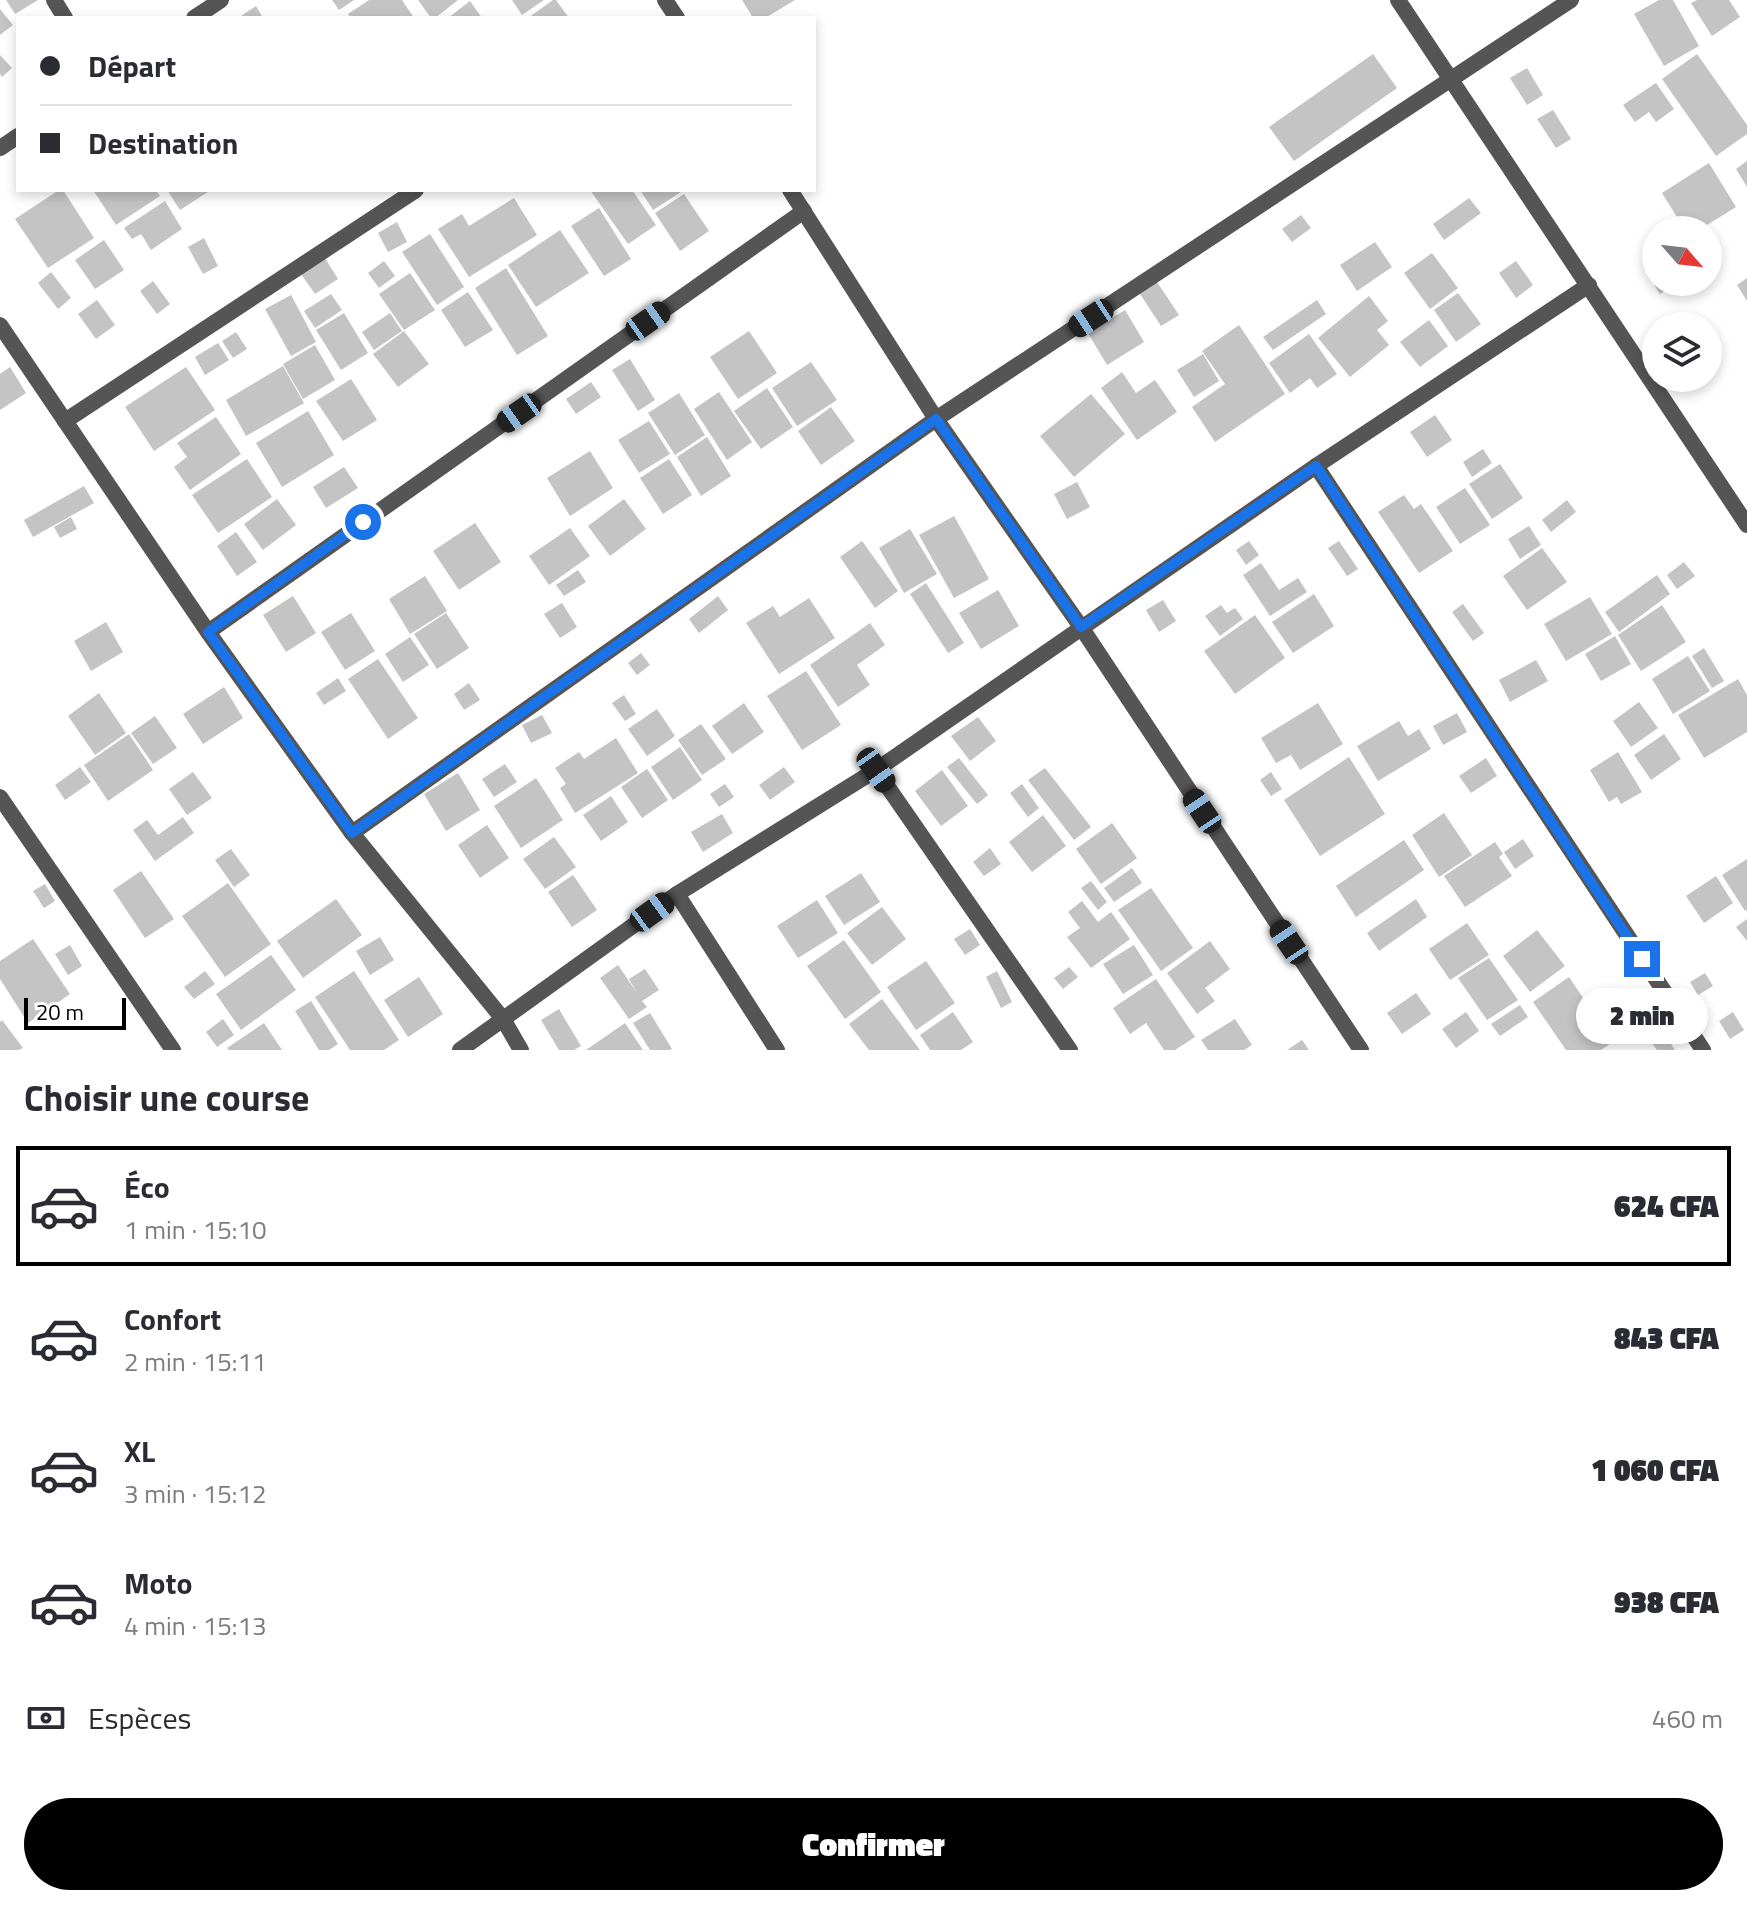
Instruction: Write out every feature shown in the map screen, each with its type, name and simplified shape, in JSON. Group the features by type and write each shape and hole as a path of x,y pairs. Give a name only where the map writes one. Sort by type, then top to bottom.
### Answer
{"street":[{"path":"197,16 221,0"},
{"path":"1398,0 1747,525"},
{"path":"352,833 936,419 1571,0"},
{"path":"65,421 413,192"},
{"path":"791,192 936,419 1081,627 1361,1050"},
{"path":"208,632 804,211"},
{"path":"460,1050 677,894 876,770 1316,466 1589,285"},
{"path":"0,325 208,632 352,833 503,1019 521,1050"},
{"path":"1316,466 1703,1050"},
{"path":"876,770 1070,1050"},
{"path":"0,797 173,1050"},
{"path":"677,894 777,1050"}],"building":[{"path":"6,0 38,0 15,14"},
{"path":"332,0 354,0 339,10"},
{"path":"369,0 402,0 413,16 350,16 348,14"},
{"path":"418,0 458,0 438,16 430,16"},
{"path":"512,0 544,0 522,15"},
{"path":"556,0 568,16 531,16"},
{"path":"742,0 795,0 768,16 752,16"},
{"path":"1659,0 1673,0 1699,46 1664,66 1634,14"},
{"path":"1697,0 1729,0 1740,17 1712,36 1691,3"},
{"path":"470,1 481,16 451,16"},
{"path":"256,6 262,16 241,16"},
{"path":"0,9 13,25 0,35"},
{"path":"1373,54 1397,88 1294,161 1269,127"},
{"path":"1697,54 1747,125 1747,134 1716,156 1662,79"},
{"path":"0,55 12,68 2,77 0,74"},
{"path":"1527,68 1543,95 1527,105 1510,78"},
{"path":"1656,83 1674,109 1656,122 1649,112 1635,122 1623,105"},
{"path":"1553,110 1571,139 1556,148 1537,119"},
{"path":"1747,161 1747,187 1736,169"},
{"path":"1709,163 1736,207 1722,216 1676,216 1662,193"},
{"path":"56,192 64,192 94,238 48,268 15,219"},
{"path":"94,192 157,192 160,196 116,225"},
{"path":"168,192 208,192 180,210"},
{"path":"591,192 633,192 656,225 628,244"},
{"path":"641,192 681,192 653,210"},
{"path":"684,194 709,231 680,251 655,213"},
{"path":"514,198 537,235 469,277 438,229 462,214 469,226"},
{"path":"1469,198 1481,213 1444,240 1433,224"},
{"path":"165,201 182,229 151,250 141,234 132,239 124,228"},
{"path":"599,208 631,259 604,276 571,226"},
{"path":"1301,215 1311,228 1292,242 1282,229"},
{"path":"397,222 407,242 388,252 378,233"},
{"path":"560,230 589,273 536,307 508,265"},
{"path":"430,234 464,287 437,305 402,252"},
{"path":"204,238 218,266 203,274 188,247"},
{"path":"104,240 124,270 95,289 75,260"},
{"path":"1375,242 1392,267 1357,291 1340,265"},
{"path":"1432,253 1458,288 1430,309 1404,273"},
{"path":"325,258 338,279 315,294 301,274"},
{"path":"384,261 395,276 379,288 368,273"},
{"path":"1516,261 1533,285 1516,298 1499,273"},
{"path":"506,268 548,336 517,355 475,288"},
{"path":"51,272 71,298 58,309 38,283"},
{"path":"410,273 435,310 404,330 379,294"},
{"path":"1747,278 1747,301 1737,285"},
{"path":"153,281 170,304 157,314 140,291"},
{"path":"1157,282 1179,315 1161,326 1140,294"},
{"path":"468,292 493,330 465,347 441,310"},
{"path":"1458,293 1481,324 1456,342 1434,310"},
{"path":"331,294 342,310 315,328 304,311"},
{"path":"291,295 316,342 291,356 265,309"},
{"path":"1369,296 1388,321 1377,330 1389,345 1350,377 1318,338"},
{"path":"97,300 115,325 96,339 78,314"},
{"path":"1317,300 1326,314 1273,350 1263,337"},
{"path":"1125,310 1144,342 1107,365 1088,333"},
{"path":"344,313 368,353 341,370 316,330"},
{"path":"390,313 402,331 374,350 362,332"},
{"path":"1429,320 1448,346 1420,367 1400,342"},
{"path":"1239,325 1285,394 1215,442 1192,407 1225,384 1202,351"},
{"path":"404,331 429,364 398,387 373,354"},
{"path":"749,331 777,373 738,399 710,357"},
{"path":"236,332 247,349 233,358 222,341"},
{"path":"1309,334 1337,374 1317,388 1310,378 1290,393 1269,363"},
{"path":"218,343 229,360 205,375 195,357"},
{"path":"315,345 335,380 303,399 283,364"},
{"path":"1203,354 1219,381 1194,397 1177,370"},
{"path":"630,359 655,400 638,411 612,370"},
{"path":"811,362 837,400 797,426 772,388"},
{"path":"283,366 304,403 246,436 226,400"},
{"path":"10,367 26,393 0,410 0,374"},
{"path":"186,367 215,410 154,451 125,407"},
{"path":"1122,372 1136,393 1155,380 1177,412 1137,440 1101,388"},
{"path":"351,379 377,420 343,441 316,401"},
{"path":"591,382 601,397 576,414 566,399"},
{"path":"767,388 793,427 761,449 734,411"},
{"path":"719,392 752,442 727,460 694,409"},
{"path":"679,393 705,435 675,455 648,413"},
{"path":"1091,394 1125,434 1074,477 1040,436"},
{"path":"831,407 855,441 821,465 798,431"},
{"path":"308,411 334,455 282,487 256,443"},
{"path":"1435,415 1452,440 1427,457 1410,432"},
{"path":"216,417 241,454 190,490 174,467 187,457 177,443"},
{"path":"649,421 670,454 639,473 618,440"},
{"path":"707,437 731,476 701,496 677,457"},
{"path":"1483,449 1492,463 1472,477 1463,462"},
{"path":"590,451 613,488 570,516 547,478"},
{"path":"247,459 272,497 218,533 192,495"},
{"path":"669,459 692,495 663,514 640,478"},
{"path":"1500,464 1523,498 1492,519 1469,484"},
{"path":"344,467 358,488 326,508 313,487"},
{"path":"1077,482 1090,507 1067,519 1054,494"},
{"path":"84,486 94,503 33,537 24,520"},
{"path":"1465,488 1490,525 1460,544 1436,507"},
{"path":"1404,495 1414,509 1421,504 1453,551 1419,573 1378,512"},
{"path":"277,499 296,525 263,550 244,524"},
{"path":"624,499 646,529 610,556 588,526"},
{"path":"1567,500 1576,512 1551,532 1542,520"},
{"path":"954,516 989,579 954,598 919,535"},
{"path":"71,517 77,529 60,538 54,527"},
{"path":"475,523 501,562 459,590 433,551"},
{"path":"1529,526 1541,545 1520,559 1508,539"},
{"path":"570,528 590,556 549,585 529,556"},
{"path":"910,529 937,574 904,593 879,548"},
{"path":"236,532 257,562 237,576 217,546"},
{"path":"862,541 898,591 875,608 840,557"},
{"path":"1249,541 1259,555 1246,565 1236,550"},
{"path":"1339,541 1358,569 1347,576 1328,548"},
{"path":"1542,548 1567,582 1527,610 1503,576"},
{"path":"1684,562 1695,576 1677,589 1667,575"},
{"path":"1261,563 1279,590 1298,578 1307,592 1270,616 1243,575"},
{"path":"578,570 586,582 564,596 556,585"},
{"path":"1657,575 1670,594 1619,632 1605,612"},
{"path":"425,576 447,611 410,634 389,599"},
{"path":"926,583 964,643 948,653 910,594"},
{"path":"998,590 1019,626 981,649 959,613"},
{"path":"1314,594 1334,626 1293,653 1272,622"},
{"path":"293,596 316,633 286,652 263,615"},
{"path":"718,596 728,610 699,633 689,619"},
{"path":"1590,597 1612,634 1566,661 1544,624"},
{"path":"809,598 835,638 779,674 746,623 773,606 780,617"},
{"path":"1163,600 1176,621 1159,632 1146,610"},
{"path":"562,603 577,627 560,638 544,614"},
{"path":"1463,604 1484,633 1473,641 1452,612"},
{"path":"1221,605 1227,613 1235,608 1243,619 1220,636 1205,616"},
{"path":"1662,605 1686,642 1641,671 1618,635"},
{"path":"351,613 375,651 345,670 321,632"},
{"path":"446,613 469,648 437,669 414,634"},
{"path":"1255,615 1285,658 1235,694 1204,651"},
{"path":"106,622 123,652 91,671 74,641"},
{"path":"870,623 885,645 857,665 870,685 838,707 810,665"},
{"path":"1615,636 1631,664 1601,681 1585,654"},
{"path":"410,637 429,665 403,682 385,654"},
{"path":"1704,648 1724,681 1712,688 1692,656"},
{"path":"641,653 650,665 637,675 628,663"},
{"path":"1688,656 1710,691 1673,714 1652,679"},
{"path":"378,659 418,718 388,739 348,679"},
{"path":"1536,660 1548,681 1510,702 1499,680"},
{"path":"806,671 841,725 802,750 767,696"},
{"path":"338,678 346,691 324,705 316,693"},
{"path":"1738,679 1747,695 1747,732 1704,758 1678,715"},
{"path":"469,683 480,700 464,710 454,694"},
{"path":"224,687 243,718 203,744 183,714"},
{"path":"99,693 126,733 95,755 68,716"},
{"path":"624,695 636,714 625,721 612,703"},
{"path":"1639,702 1658,728 1631,747 1613,721"},
{"path":"744,703 764,732 732,754 712,726"},
{"path":"1318,703 1343,744 1300,770 1291,755 1276,763 1261,738"},
{"path":"657,709 675,736 647,756 628,729"},
{"path":"1457,713 1467,732 1443,745 1433,726"},
{"path":"542,715 552,733 531,743 522,725"},
{"path":"155,716 177,748 153,764 131,733"},
{"path":"978,717 996,741 970,761 951,736"},
{"path":"1399,721 1408,736 1419,729 1431,749 1378,781 1357,746"},
{"path":"701,724 726,759 702,775 678,740"},
{"path":"129,734 153,770 108,801 84,765"},
{"path":"1664,734 1681,759 1651,780 1634,755"},
{"path":"616,738 638,773 575,813 560,788 566,784 555,768 579,752 584,759"},
{"path":"680,747 702,780 673,800 651,767"},
{"path":"1618,752 1642,792 1621,804 1617,797 1609,802 1590,770"},
{"path":"1349,757 1385,814 1320,856 1284,800"},
{"path":"959,758 988,795 977,804 947,767"},
{"path":"1486,758 1497,776 1471,793 1459,776"},
{"path":"505,764 517,782 494,797 482,779"},
{"path":"80,767 91,782 65,800 55,785"},
{"path":"784,767 795,782 770,800 759,785"},
{"path":"1045,768 1091,827 1074,840 1028,780"},
{"path":"647,769 668,800 642,818 621,787"},
{"path":"942,770 968,806 941,826 915,791"},
{"path":"193,772 212,798 187,815 169,789"},
{"path":"1271,772 1282,789 1271,796 1260,780"},
{"path":"458,773 480,810 446,831 424,794"},
{"path":"536,778 563,820 521,848 494,806"},
{"path":"725,784 734,797 719,807 710,794"},
{"path":"1022,784 1039,808 1028,817 1010,793"},
{"path":"611,796 628,822 601,841 583,815"},
{"path":"1444,813 1472,855 1439,877 1412,835"},
{"path":"722,814 733,833 703,852 691,832"},
{"path":"1043,815 1066,846 1032,872 1009,842"},
{"path":"183,817 194,833 155,861 133,830 147,820 158,835"},
{"path":"1112,823 1137,858 1101,884 1076,849"},
{"path":"487,825 509,858 480,878 458,845"},
{"path":"554,837 576,867 545,889 523,859"},
{"path":"1523,839 1534,856 1515,869 1504,852"},
{"path":"1404,840 1424,870 1356,917 1336,886"},
{"path":"1495,842 1503,854 1499,857 1512,876 1465,907 1444,876"},
{"path":"990,848 1001,864 984,876 973,862"},
{"path":"231,849 250,875 234,887 215,860"},
{"path":"1747,859 1747,910 1745,911 1722,875"},
{"path":"1132,868 1142,883 1114,902 1104,888"},
{"path":"141,871 174,919 145,938 113,890"},
{"path":"861,873 880,902 844,925 825,896"},
{"path":"573,875 597,910 572,927 548,892"},
{"path":"1716,876 1733,903 1704,923 1686,896"},
{"path":"1091,881 1107,902 1098,910 1081,888"},
{"path":"228,883 271,944 225,977 182,916"},
{"path":"45,884 55,901 44,908 33,891"},
{"path":"1151,888 1193,948 1161,971 1118,910"},
{"path":"336,899 362,935 303,978 277,941"},
{"path":"1416,899 1427,917 1379,951 1367,933"},
{"path":"817,900 838,933 798,958 777,926"},
{"path":"1082,901 1098,922 1111,912 1130,939 1091,968 1067,937 1080,928 1068,912"},
{"path":"882,907 906,939 872,965 847,933"},
{"path":"1747,919 1747,941 1736,927"},
{"path":"1467,923 1489,955 1450,980 1429,949"},
{"path":"970,929 980,945 965,955 954,939"},
{"path":"1537,930 1565,966 1530,992 1503,956"},
{"path":"380,937 394,960 370,975 356,951"},
{"path":"33,939 70,994 28,1023 0,979 0,961"},
{"path":"844,940 881,992 845,1019 807,966"},
{"path":"1210,941 1230,969 1205,988 1215,1001 1197,1014 1167,973"},
{"path":"70,945 82,966 68,975 55,954"},
{"path":"1134,945 1153,975 1123,994 1103,964"},
{"path":"271,955 296,990 241,1030 216,994"},
{"path":"1489,958 1518,1000 1487,1020 1458,978"},
{"path":"926,961 955,1003 916,1030 887,987"},
{"path":"618,965 637,993 629,979 645,969 659,990 642,1001 647,1007 629,1019 600,978"},
{"path":"1069,967 1078,977 1063,989 1054,978"},
{"path":"205,971 215,984 194,999 184,987"},
{"path":"354,971 399,1040 384,1050 350,1050 315,997"},
{"path":"997,971 1012,1002 1001,1008 986,977"},
{"path":"1705,973 1713,986 1698,995 1690,982"},
{"path":"419,977 443,1014 408,1037 384,1000"},
{"path":"1569,977 1613,1042 1601,1050 1566,1050 1533,1002"},
{"path":"1156,979 1195,1037 1175,1050 1164,1050 1146,1023 1130,1034 1113,1008"},
{"path":"1416,993 1431,1014 1402,1034 1387,1013"},
{"path":"1618,997 1625,1009 1606,1021 1598,1009"},
{"path":"882,999 920,1050 869,1050 849,1024"},
{"path":"311,1001 338,1044 329,1050 319,1050 295,1011"},
{"path":"1520,1005 1528,1017 1500,1036 1491,1024"},
{"path":"559,1009 581,1046 574,1050 559,1050 541,1020"},
{"path":"953,1012 973,1042 961,1050 930,1050 920,1035"},
{"path":"1466,1012 1479,1031 1456,1048 1442,1029"},
{"path":"1733,1012 1744,1030 1730,1039 1719,1021"},
{"path":"650,1013 672,1049 650,1050 633,1023"},
{"path":"223,1019 234,1035 217,1047 206,1032"},
{"path":"1235,1019 1252,1045 1244,1050 1208,1050 1201,1040"},
{"path":"2,1020 23,1048 0,1050"},
{"path":"264,1023 282,1050 227,1048"},
{"path":"625,1023 643,1050 586,1050"},
{"path":"1661,1029 1675,1050 1657,1050 1648,1038"},
{"path":"1302,1040 1309,1050 1287,1050"}],"route":[{"path":"363,522 208,632 352,833 936,419 1081,627 1316,466 1642,959"}]}
